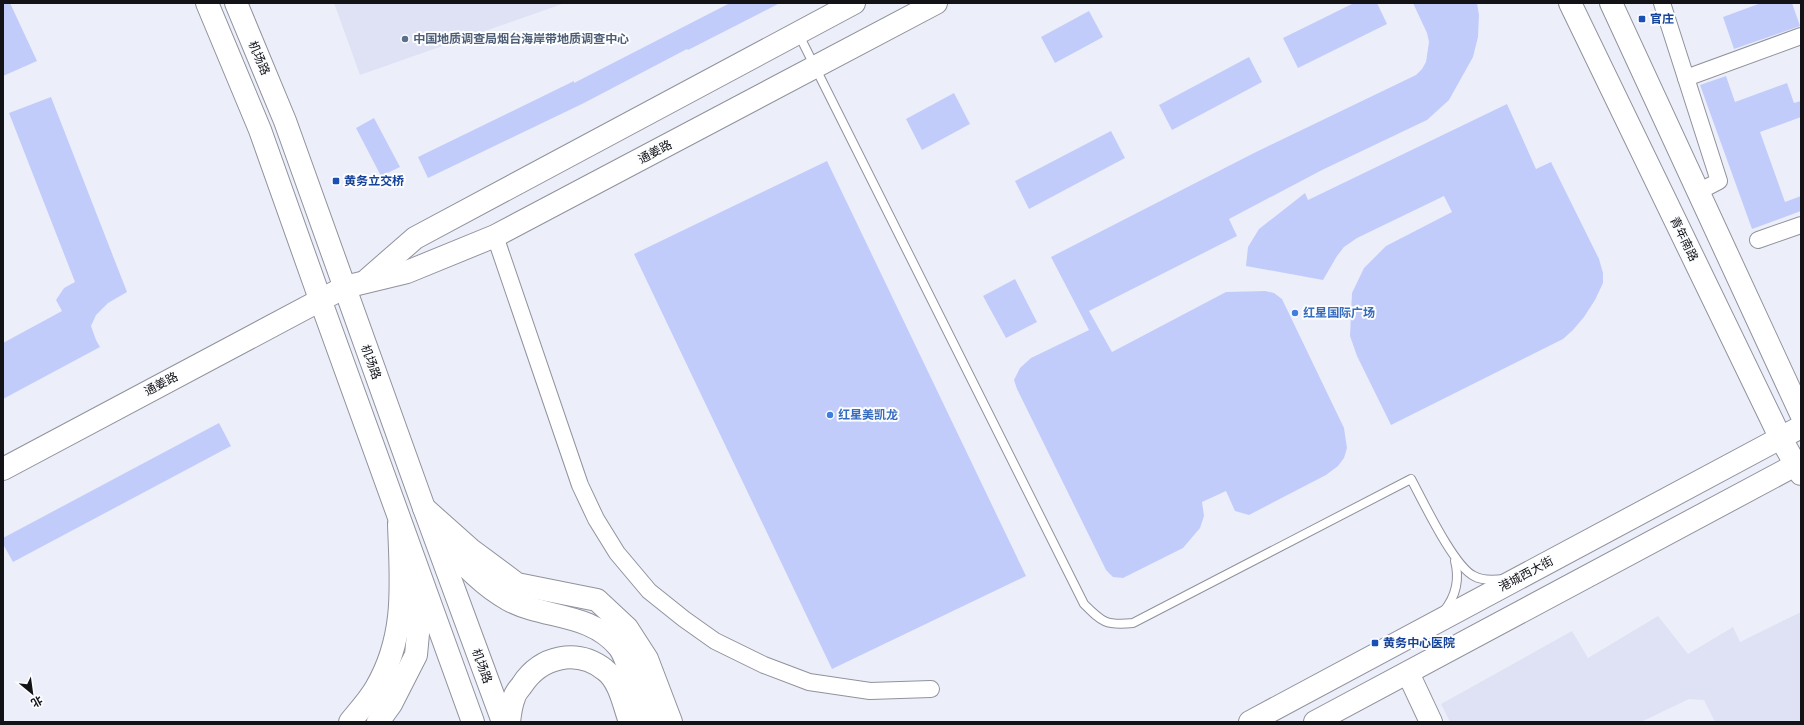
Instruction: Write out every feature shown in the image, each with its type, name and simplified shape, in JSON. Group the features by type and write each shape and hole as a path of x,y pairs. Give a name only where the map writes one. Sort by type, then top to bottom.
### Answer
{"main road":[{"path":"207,3 260,130 473,722"},
{"name":"机场路","path":"236,3 355,284 424,508 503,722"},
{"path":"355,284 415,238 854,3"},
{"name":"通姜路","path":"3,469 320,299 355,284 407,272 495,236 936,3"},
{"name":"青年南路","path":"1570,3 1780,437 1799,467"},
{"path":"1610,3 1801,414"},
{"name":"港城西大街","path":"1250,722 1801,427"},
{"path":"1315,722 1799,467"},
{"path":"424,508 470,549 517,584 597,600 628,628 647,659 671,722"},
{"path":"350,722 376,689 393,653 402,600 399,516"},
{"path":"431,528 473,575 509,600 540,612 575,618 600,630 610,638 619,647 637,683 651,722"},
{"path":"378,722 391,704 416,655 420,612 407,538"},
{"path":"509,722 514,697 525,680 541,665 555,659 570,657 584,659 606,670 618,690 630,722"},
{"path":"1408,673 1431,722"}],"street":[{"path":"1662,3 1719,181 1698,192"},
{"path":"1686,78 1801,36"},
{"path":"1758,240 1801,224"},
{"path":"495,236 580,485 596,519 617,553 649,591 715,641 764,665 809,682 870,691 931,689"}],"lane":[{"path":"798,32 1084,604 1099,619 1114,625 1133,623 1411,479 1454,558 1464,570 1474,577 1485,579 1503,579 1525,574"},
{"path":"1427,627 1449,604 1457,585 1458,572 1454,558"}],"shaded area":[{"name":"中国地质调查局烟台海岸带地质调查中心","path":"334,3 565,3 360,75"},
{"path":"1801,612 1801,722 1715,722 1704,700 1689,699 1641,722 1450,722 1441,704 1572,631 1588,658 1658,616 1688,654 1733,627 1740,642"}],"building":[{"path":"3,3 10,3 37,61 3,76"},
{"path":"730,3 780,3 688,50 687,49 584,103 428,178 418,157 574,81 574,83"},
{"path":"1354,3 1377,3 1387,24 1298,68 1283,38"},
{"path":"1413,3 1477,3 1479,15 1478,37 1473,57 1449,100 1427,120 1322,170 1229,219 1237,236 1089,311 1112,352 1226,292 1265,291 1274,293 1282,299 1344,428 1347,448 1344,458 1338,466 1326,475 1249,515 1235,511 1226,491 1202,502 1204,516 1200,528 1183,548 1123,578 1113,577 1106,570 1017,389 1014,380 1020,368 1031,358 1089,330 1051,257 1254,153 1416,75 1426,62 1429,42 1427,33"},
{"path":"1761,3 1792,3 1800,26 1734,49 1723,17"},
{"path":"1089,11 1103,37 1055,63 1041,37"},
{"path":"1249,57 1262,82 1172,130 1159,105"},
{"path":"1726,76 1735,102 1787,83 1794,103 1801,101 1801,117 1760,132 1785,202 1801,196 1801,211 1752,229 1700,85"},
{"path":"954,93 970,124 922,150 906,119"},
{"path":"51,97 127,292 108,303 96,315 91,326 100,347 3,399 3,343 62,311 56,300 64,288 75,282 9,113"},
{"path":"1507,104 1536,169 1551,162 1599,259 1603,273 1603,283 1595,300 1584,317 1563,339 1391,425 1357,356 1350,336 1352,293 1364,268 1386,246 1452,212 1444,196 1357,238 1344,247 1323,280 1246,266 1248,247 1259,229 1305,193 1308,200"},
{"path":"374,118 400,167 381,176 356,128"},
{"path":"1111,131 1125,158 1029,209 1015,181"},
{"name":"红星美凯龙","path":"827,161 1026,576 832,669 634,254"},
{"path":"1015,279 1037,322 1006,338 983,296"},
{"path":"219,423 231,446 13,562 3,544 3,538"}],"place":[{"name":"官庄","path":"1642,19"},
{"name":"中国地质调查局烟台海岸带地质调查中心","path":"405,39"},
{"name":"黄务立交桥","path":"336,181"},
{"name":"红星国际广场","path":"1295,313"},
{"name":"红星美凯龙","path":"830,415"},
{"name":"黄务中心医院","path":"1375,643"}]}
